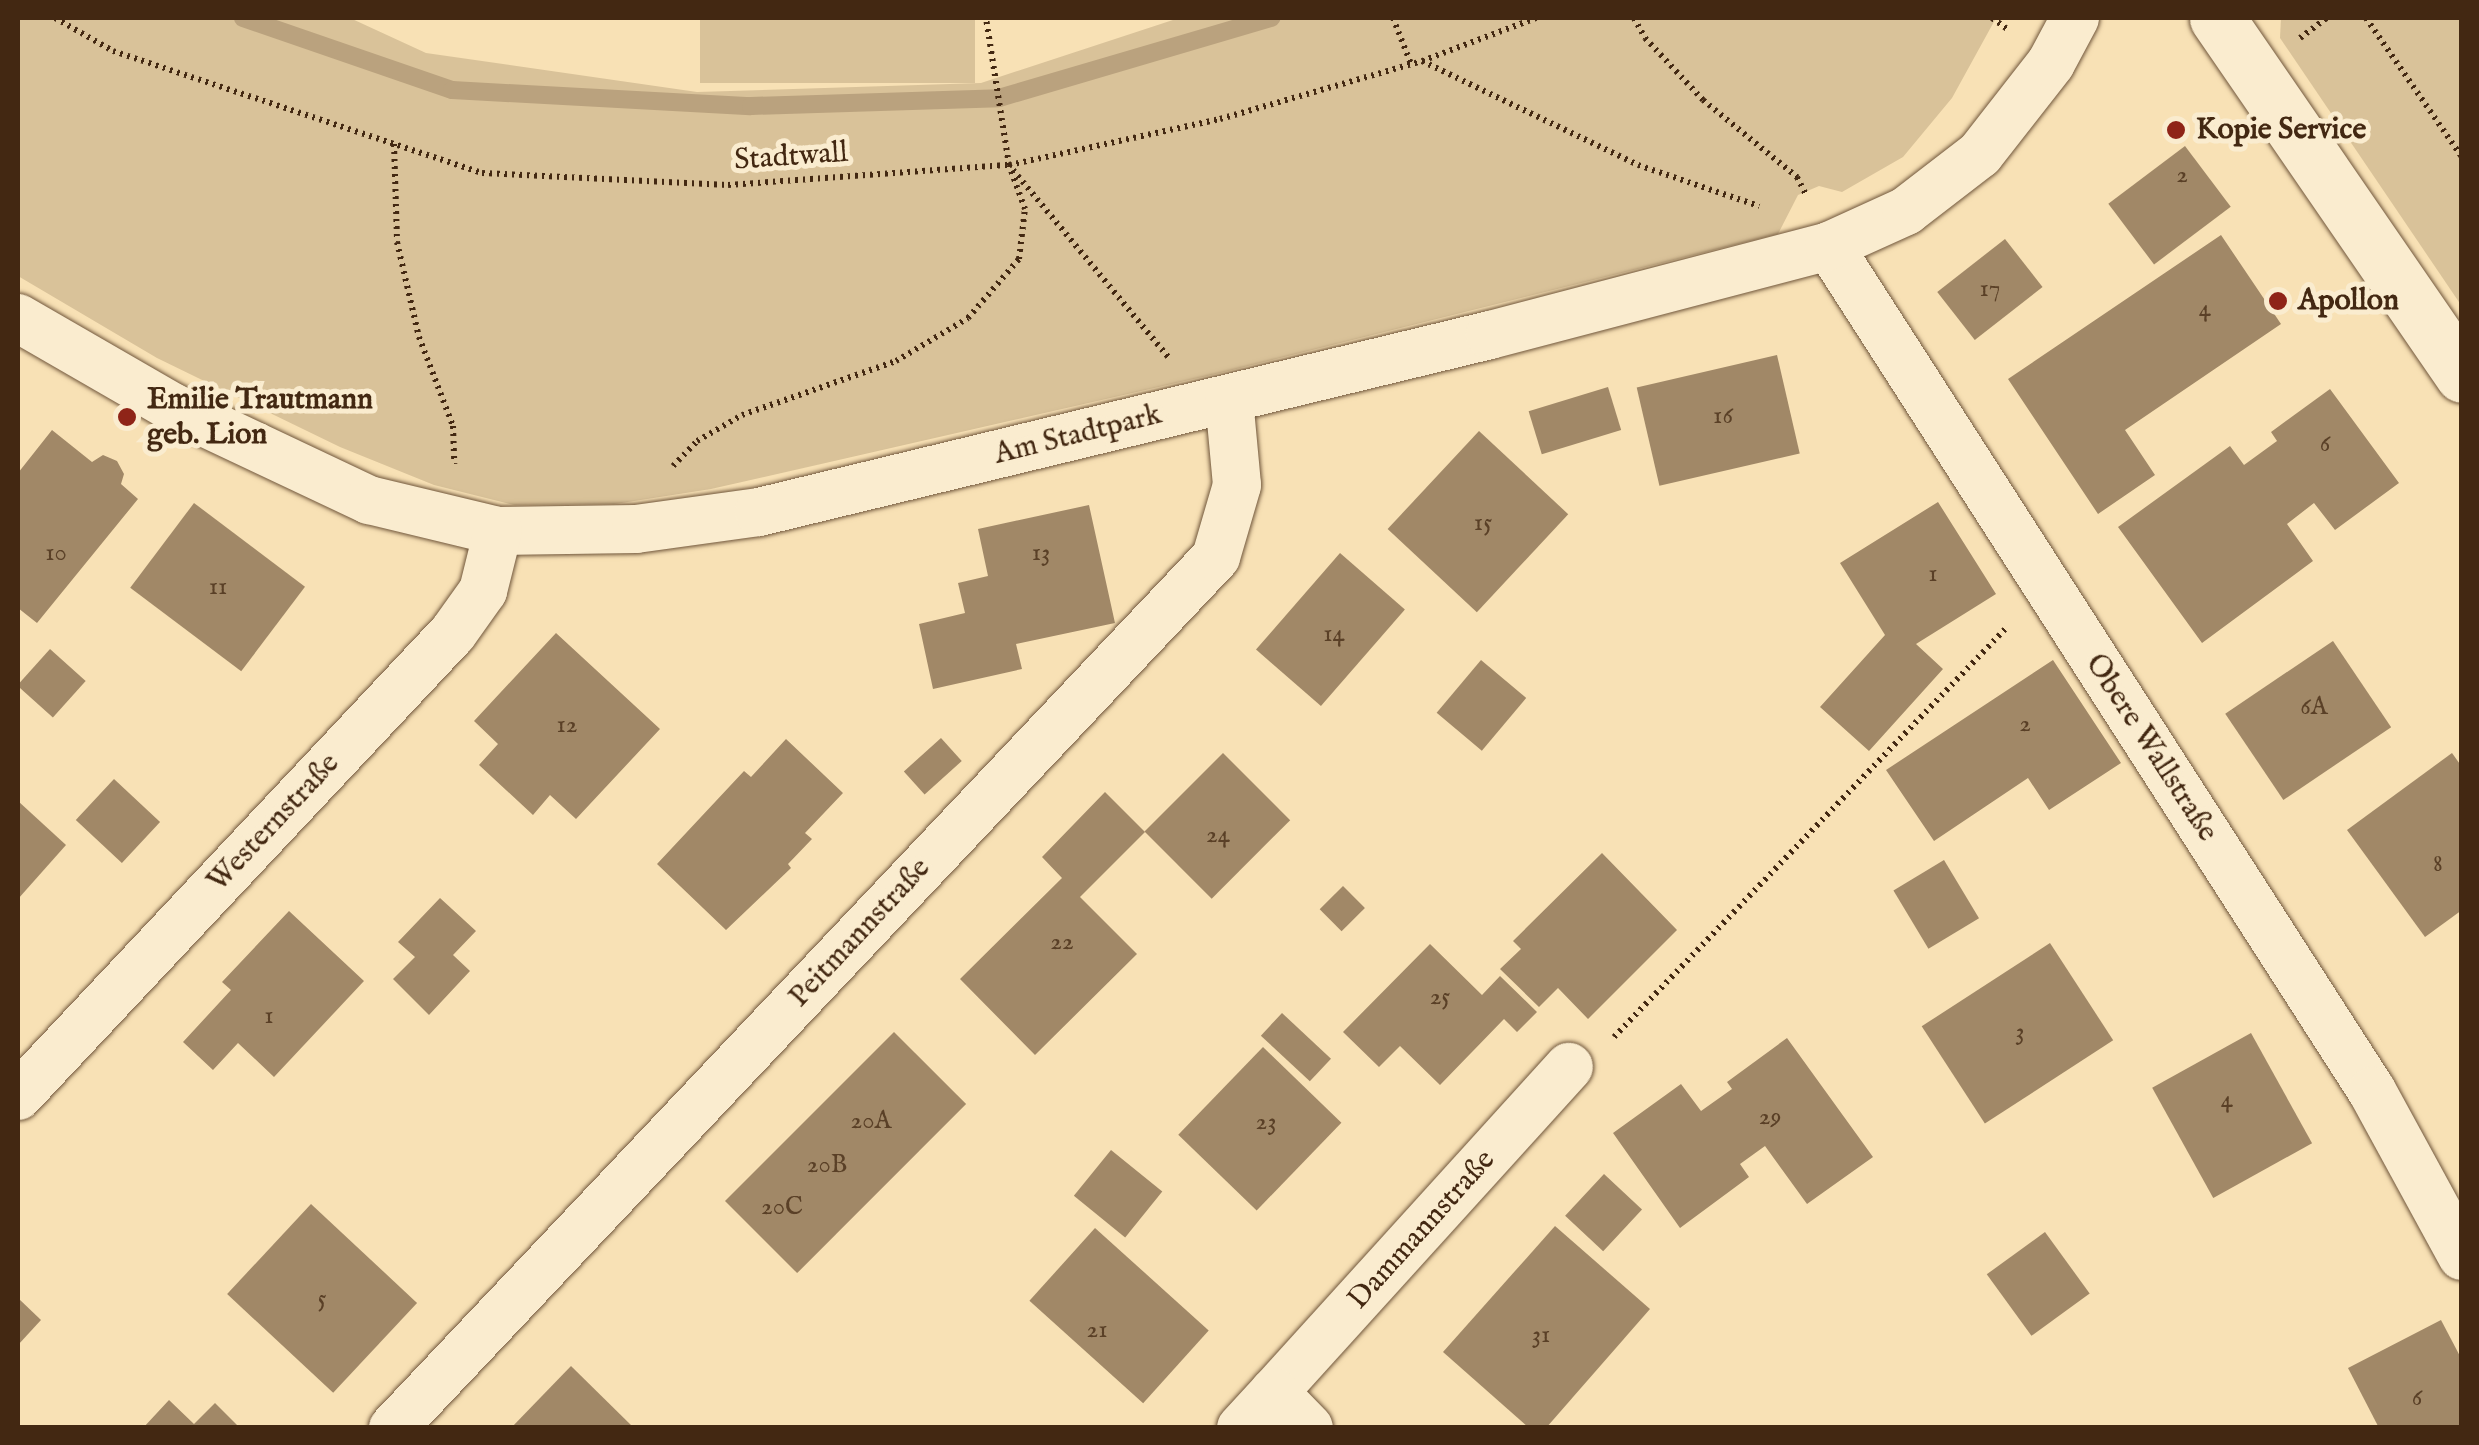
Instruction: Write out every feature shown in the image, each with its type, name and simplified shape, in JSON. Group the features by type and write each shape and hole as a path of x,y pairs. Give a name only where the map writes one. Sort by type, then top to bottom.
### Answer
{"main road":[{"path":"2217,18 2462,376"}],"street":[{"name":"Am Stadtpark","path":"18,318 172,406 369,500 498,532 636,529 759,512 1829,246 1906,212 1980,154 2052,63 2076,18"},
{"name":"Obere Wallstraße","path":"1829,246 2372,1091 2462,1256"},
{"name":"Peitmannstraße","path":"393,1428 1216,557 1237,485 1217,401"},
{"name":"Westernstraße","path":"18,1096 453,633 483,591 498,532"},
{"name":"Dammannstraße","path":"1241,1428 1569,1067"},
{"path":"1274,1392 1309,1428"}],"path":[{"name":"Stadtwall","path":"56,18 113,51 482,173 728,185 1009,165 1220,120 1422,61 1536,18"},
{"path":"636,529 646,492 697,442 742,415 896,360 968,318 1019,259 1025,209 1009,165 986,18"},
{"path":"1393,18 1411,64"},
{"path":"1634,18 1645,38 1703,100 1798,178 1829,246"},
{"path":"2313,28 2327,18"},
{"path":"2366,18 2462,158"},
{"path":"1422,61 1638,165 1779,213 1829,246"},
{"path":"394,144 397,242 419,336 453,426 454,480 498,532"},
{"path":"1009,165 1132,310 1217,401"},
{"path":"1569,1067 1601,1050 2046,586"}],"shaded area":[{"path":"18,18 350,18 426,53 697,92 981,83 1179,18 1996,18 1952,98 1903,157 1842,192 1819,186 1798,195 1778,234 1220,373 711,489 615,504 514,505 434,485 340,447 157,358 18,276"},
{"path":"700,18 975,18 975,83 700,83"},
{"path":"2281,18 2461,18 2461,305 2280,38"}],"building":[{"path":"2185,146 2231,207 2154,264 2108,204"},
{"path":"2221,235 2281,324 2125,430 2155,475 2098,514 2008,379"},
{"path":"2005,239 2043,287 1975,340 1937,292"},
{"path":"1777,355 1800,453 1659,486 1637,387"},
{"path":"1608,387 1621,430 1542,454 1529,411"},
{"path":"2330,389 2399,483 2335,530 2314,503 2287,524 2313,561 2202,643 2118,527 2230,446 2244,465 2277,441 2271,432"},
{"path":"52,430 92,462 103,455 117,461 124,474 121,484 138,499 37,623 18,608 18,473"},
{"path":"1479,431 1568,514 1477,612 1388,529"},
{"path":"1938,502 1996,594 1916,644 1943,669 1869,751 1820,707 1885,635 1840,563"},
{"path":"194,503 305,587 241,671 130,588"},
{"path":"1089,505 1115,623 1016,644 1022,669 933,689 919,624 965,613 958,583 988,576 978,529"},
{"path":"1340,553 1405,609 1321,706 1256,650"},
{"path":"556,633 660,729 576,819 550,795 533,815 479,765 498,744 474,721"},
{"path":"2333,641 2391,727 2283,800 2225,714"},
{"path":"50,649 86,681 53,718 18,686"},
{"path":"1481,660 1526,698 1482,751 1437,713"},
{"path":"2053,660 2121,763 2049,810 2028,778 1934,841 1886,770"},
{"path":"941,738 962,761 925,794 904,771"},
{"path":"786,739 843,793 805,833 812,839 788,864 791,868 726,930 657,864 744,771 751,777"},
{"path":"1223,753 1290,820 1212,899 1145,831"},
{"path":"2452,753 2462,767 2462,910 2425,937 2347,830"},
{"path":"114,779 160,822 122,863 76,820"},
{"path":"1105,792 1145,832 1080,897 1137,954 1035,1055 960,979 1062,878 1042,857"},
{"path":"18,801 66,845 18,899"},
{"path":"1602,853 1677,930 1588,1019 1558,988 1539,1007 1500,969 1521,949 1513,941"},
{"path":"1944,860 1979,918 1928,949 1893,890"},
{"path":"1343,886 1365,908 1342,931 1320,909"},
{"path":"440,898 476,931 453,955 470,971 429,1015 393,979 415,957 398,942"},
{"path":"289,911 364,981 274,1077 238,1043 213,1070 183,1042 231,990 222,982"},
{"path":"2050,943 2113,1040 1985,1124 1922,1026"},
{"path":"1430,944 1482,995 1500,976 1537,1012 1517,1032 1504,1019 1440,1085 1400,1046 1379,1067 1343,1032"},
{"path":"1282,1013 1331,1059 1310,1081 1261,1036"},
{"path":"894,1032 966,1104 797,1273 725,1201"},
{"path":"2251,1033 2312,1143 2213,1198 2152,1088"},
{"path":"1787,1038 1873,1157 1807,1204 1765,1146 1740,1164 1749,1177 1680,1228 1613,1133 1681,1084 1701,1111 1732,1089 1727,1082"},
{"path":"1263,1047 1341,1123 1257,1210 1178,1135"},
{"path":"1111,1150 1162,1192 1125,1237 1074,1196"},
{"path":"1604,1174 1642,1209 1603,1251 1565,1216"},
{"path":"311,1204 417,1303 333,1393 227,1294"},
{"path":"1555,1226 1650,1309 1546,1428 1529,1428 1443,1352"},
{"path":"1095,1228 1209,1330 1143,1403 1029,1301"},
{"path":"2045,1232 2090,1293 2031,1336 1987,1274"},
{"path":"18,1298 41,1320 18,1345"},
{"path":"2441,1320 2462,1360 2462,1428 2379,1428 2348,1368"},
{"path":"571,1366 634,1428 511,1428"},
{"path":"169,1400 194,1424 215,1403 240,1428 143,1428"}],"waterway":[{"path":"243,18 452,90 751,106 999,98 1271,18"}],"place":[{"name":"Kopie Service","path":"2176,130"},
{"name":"Apollon","path":"2278,301"},
{"name":"Emilie Trautmann geb. Lion","path":"127,417"}]}
